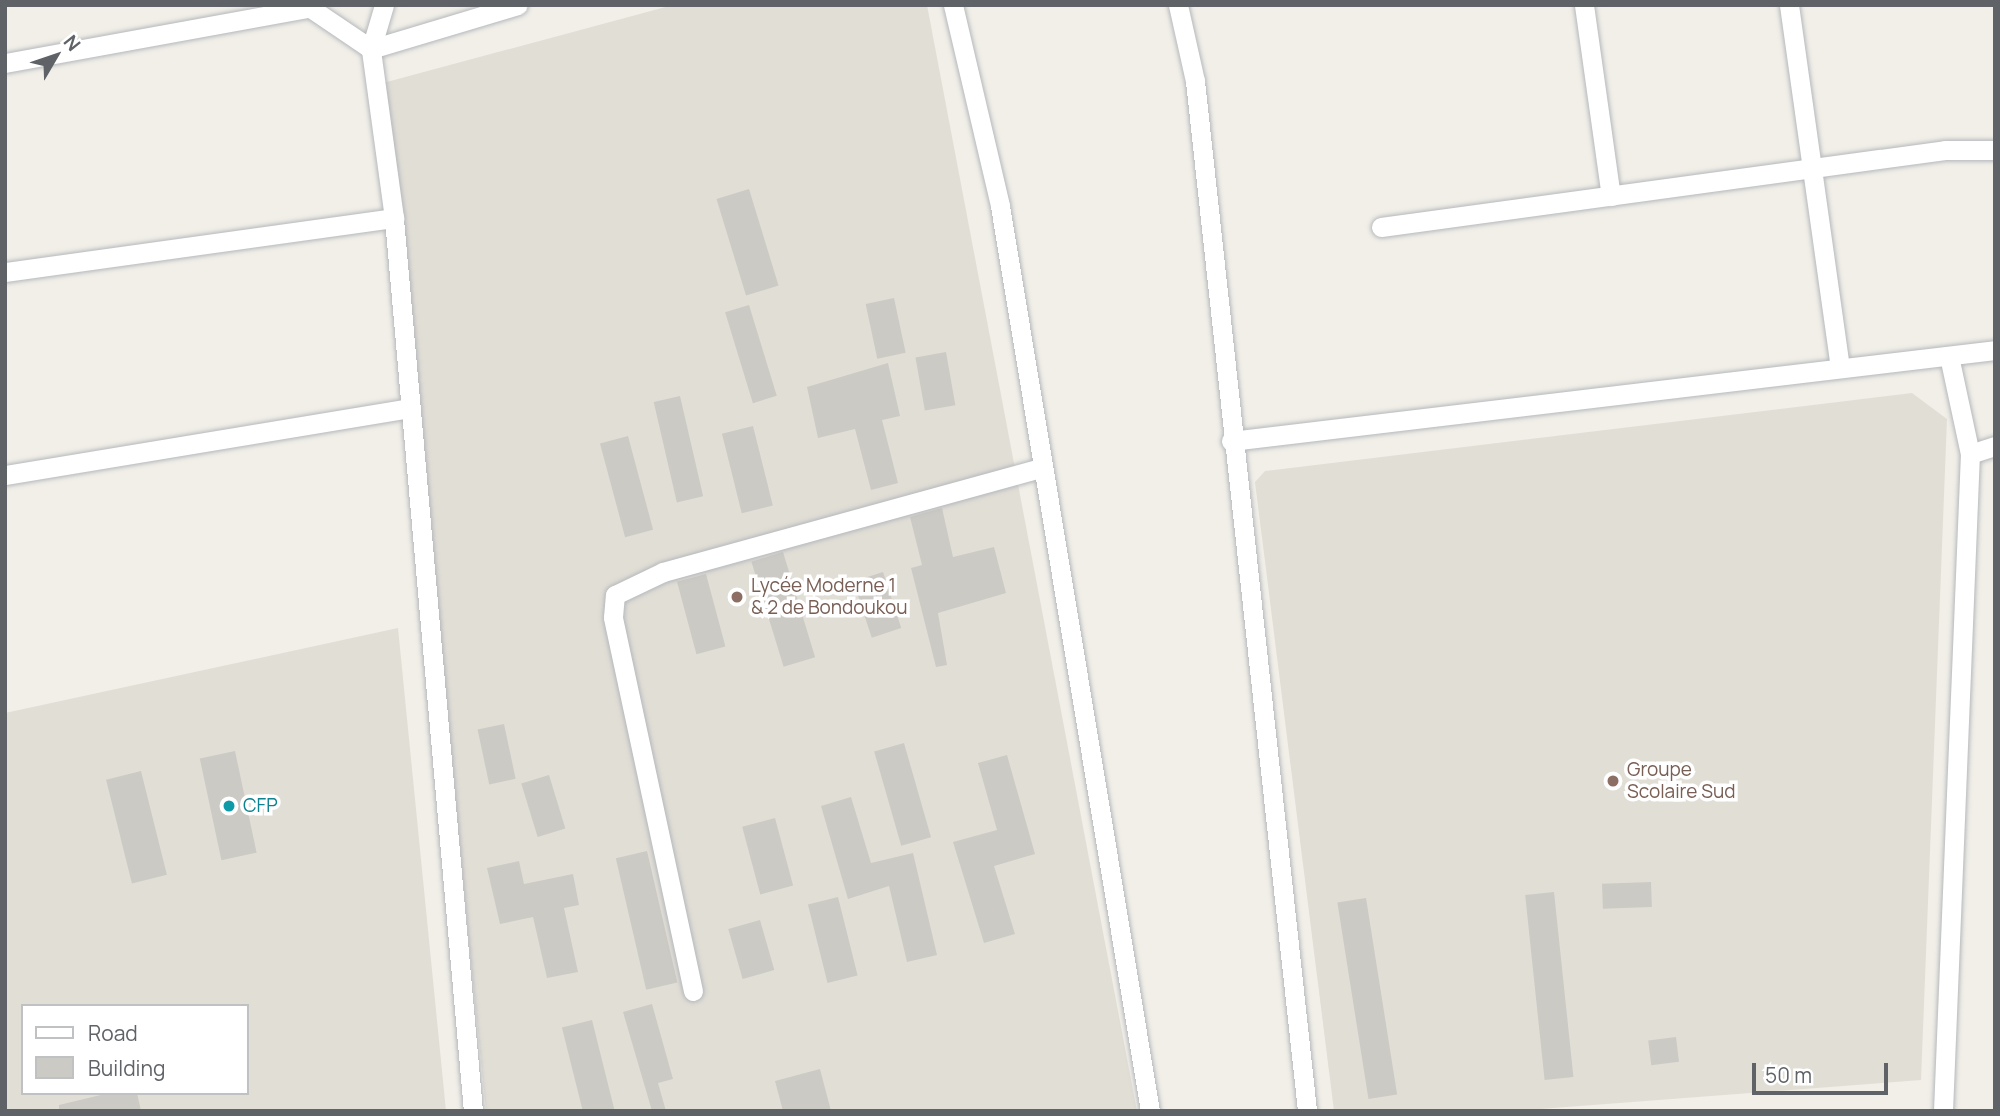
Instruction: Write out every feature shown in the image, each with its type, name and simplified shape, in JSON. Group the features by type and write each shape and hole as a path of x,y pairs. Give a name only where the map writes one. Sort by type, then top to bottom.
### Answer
{"street":[{"path":"384,5 371,49 394,218 473,1111"},
{"path":"5,63 307,7 371,49 518,5"},
{"path":"953,5 1000,206 1041,468 1150,1111"},
{"path":"1178,5 1195,81 1231,441 1307,1111"},
{"path":"1584,5 1611,196"},
{"path":"1789,5 1840,367"},
{"path":"1381,227 1945,150 1995,150"},
{"path":"5,272 394,218"},
{"path":"1231,441 1995,350"},
{"path":"1943,1111 1970,454 1949,356"},
{"path":"5,475 411,408"},
{"path":"1970,454 1995,446"},
{"path":"693,991 613,617 615,595 663,572 1041,468"}],"shaded area":[{"name":"Lycée Moderne 1 & 2 de Bondoukou","path":"673,5 927,5 1137,1111 486,1111 383,83"},
{"name":"Groupe Scolaire Sud","path":"1912,393 1947,419 1921,1080 1514,1111 1334,1111 1255,482 1265,471"},
{"path":"398,628 446,1111 5,1111 5,713"}],"building":[{"path":"749,189 779,286 746,296 716,199"},
{"path":"894,298 906,353 877,359 866,304"},
{"path":"749,305 777,396 753,403 725,312"},
{"path":"946,352 955,405 925,411 915,357"},
{"path":"888,363 900,416 882,420 898,483 871,490 855,429 818,438 807,387"},
{"path":"680,396 703,496 677,502 654,402"},
{"path":"753,426 773,506 742,513 722,434"},
{"path":"628,436 653,530 625,537 600,444"},
{"path":"942,508 953,557 994,547 1006,593 938,613 947,665 936,667 911,568 922,565 910,517"},
{"path":"783,552 815,657 784,667 751,562"},
{"path":"883,572 901,628 872,638 854,582"},
{"path":"706,574 725,646 696,654 677,582"},
{"path":"504,724 516,779 489,784 478,730"},
{"path":"904,743 931,837 901,846 874,752"},
{"name":"CFP","path":"235,751 257,853 221,860 200,758"},
{"path":"1007,755 1035,854 994,866 1015,934 984,943 953,842 997,830 978,763"},
{"path":"141,771 167,875 132,884 106,780"},
{"path":"549,775 565,829 538,837 521,783"},
{"path":"851,797 871,863 913,853 937,955 907,962 889,886 848,899 821,806"},
{"path":"775,818 793,886 760,894 742,827"},
{"path":"647,851 677,983 646,990 616,858"},
{"path":"519,861 524,884 573,874 579,905 564,908 578,972 547,978 533,917 500,924 487,868"},
{"path":"1651,882 1652,907 1603,909 1602,884"},
{"path":"1554,892 1573,1077 1545,1080 1525,895"},
{"path":"838,897 858,976 828,983 808,904"},
{"path":"1366,898 1397,1095 1368,1099 1337,903"},
{"path":"760,920 774,970 743,979 728,929"},
{"path":"652,1004 673,1079 658,1083 666,1111 652,1111 623,1012"},
{"path":"592,1020 615,1111 583,1111 562,1027"},
{"path":"1676,1037 1679,1062 1651,1065 1648,1040"},
{"path":"820,1069 831,1111 783,1111 775,1081"},
{"path":"101,1095 137,1095 141,1111 59,1111 59,1105"}],"place":[{"name":"Lycée Moderne 1 & 2 de Bondoukou","path":"737,597"},
{"name":"Groupe Scolaire Sud","path":"1613,781"},
{"name":"CFP","path":"229,806"}]}
